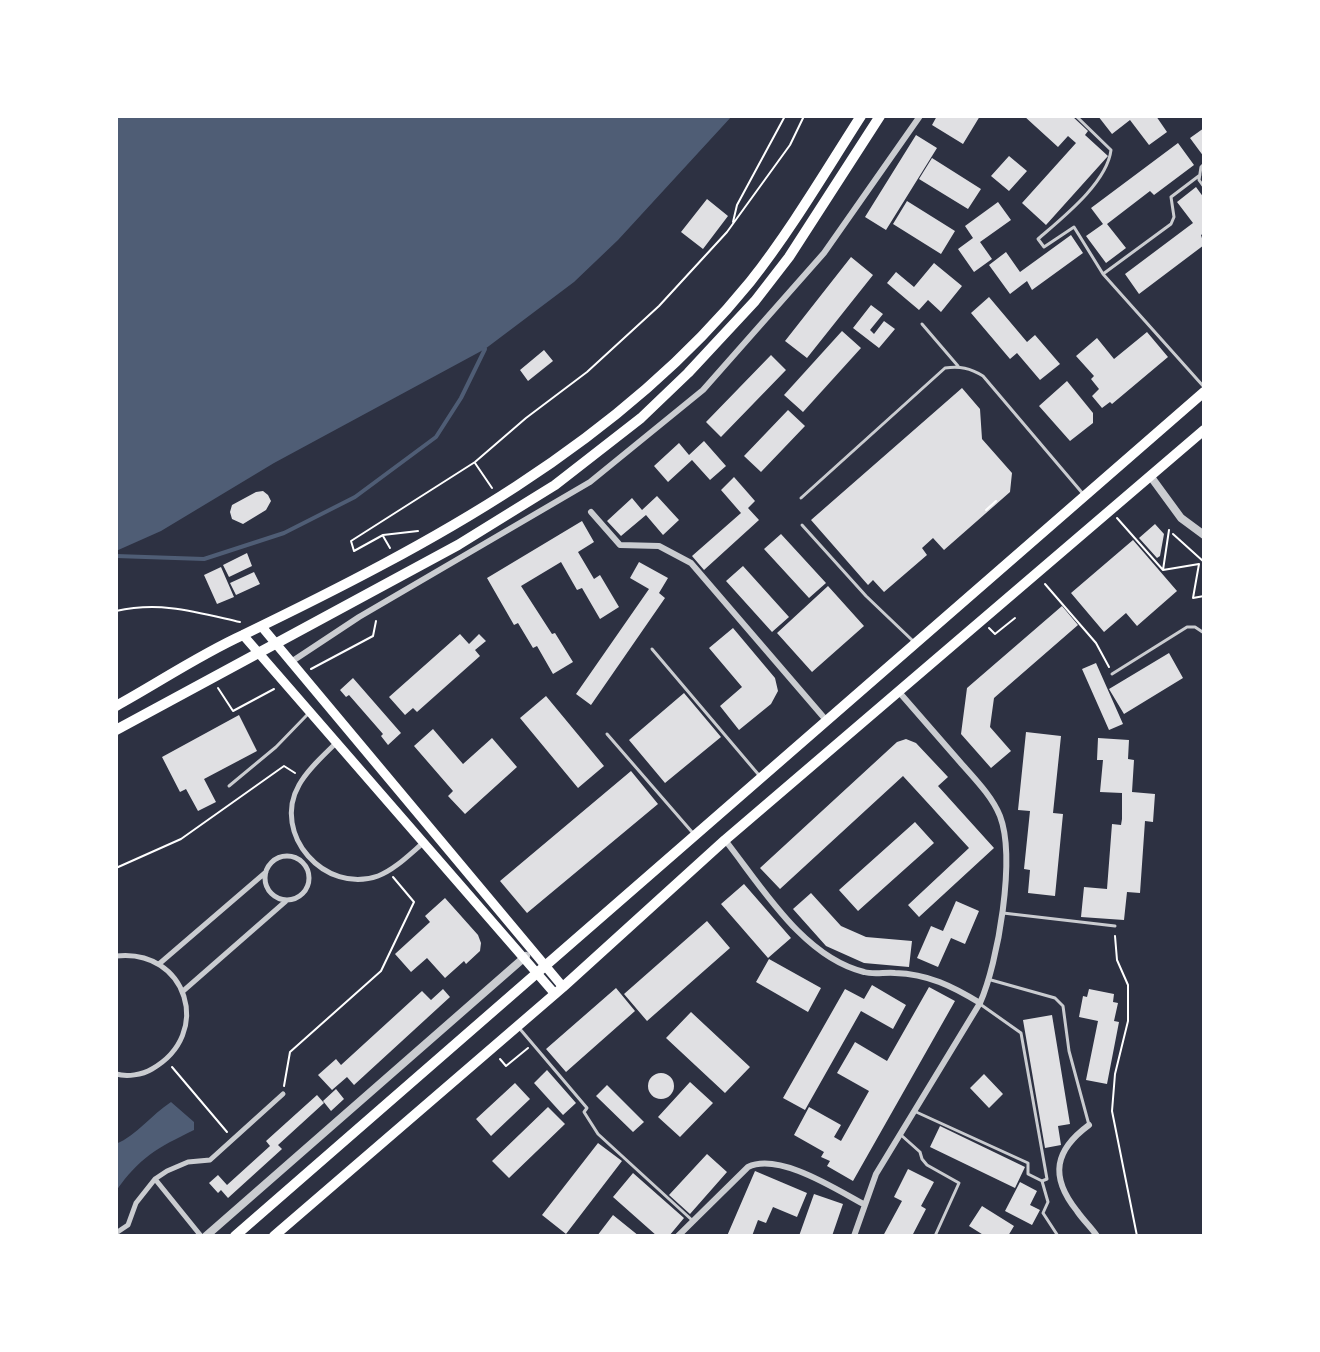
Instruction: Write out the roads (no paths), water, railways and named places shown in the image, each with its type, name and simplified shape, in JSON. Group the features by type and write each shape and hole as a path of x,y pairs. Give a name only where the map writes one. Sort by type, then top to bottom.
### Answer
{"main road":[{"path":"116,706 243,635 452,527 548,467 634,400 749,283 783,238 861,116"},
{"path":"116,730 471,538 555,485 641,418 697,364 755,301 789,257 880,116"},
{"path":"235,1236 1204,390"},
{"path":"274,1236 559,990 725,840 1204,430"},
{"path":"262,627 533,951 541,969"},
{"path":"243,635 524,958 541,969 559,990"}],"street":[{"path":"291,662 359,617 590,482 703,390 824,253 920,116"},
{"path":"1151,477 1181,518 1204,535"},
{"path":"591,512 620,545 659,546 691,563 826,720"},
{"path":"854,1236 876,1174 991,980 1003,913 1005,850 1000,817 984,791 899,692"},
{"path":"182,992 286,901 302,895 307,888 310,880 295,836 291,811 304,778 337,743"},
{"path":"725,840 813,947 837,964 868,973 896,972 946,983 980,1003"},
{"path":"159,964 280,857 297,858 328,873 352,880 377,876 424,842"},
{"path":"266,872 266,886 270,893 286,901"},
{"path":"155,1179 204,1236 533,951"},
{"path":"116,956 132,954 159,964 173,975 182,992 188,1020 181,1042 167,1061 146,1073 116,1074"},
{"path":"116,1233 128,1225 136,1203 155,1179 188,1162 210,1160 283,1094"},
{"path":"1089,1125 1070,1139 1063,1151 1060,1182 1077,1213 1097,1236"},
{"path":"678,1236 748,1167 764,1162 820,1180 865,1205"}],"lane":[{"path":"1076,116 1111,150 1110,160 1079,205 1038,239 1044,247 1074,227 1103,274 1204,390"},
{"path":"1204,164 1199,180 1204,187"},
{"path":"1103,274 1171,224 1174,217 1171,197 1200,175"},
{"path":"922,324 958,366"},
{"path":"801,498 945,368 958,366 983,376 1084,495"},
{"path":"802,525 866,596 915,643"},
{"path":"1112,674 1187,627 1195,627 1204,633"},
{"path":"652,649 761,777"},
{"path":"229,786 276,747 310,712"},
{"path":"607,734 695,835"},
{"path":"1003,913 1115,926"},
{"path":"991,980 1055,998 1063,1006 1069,1051 1089,1125"},
{"path":"980,1003 1021,1033 1047,1179 1042,1181"},
{"path":"517,1026 587,1108 584,1112 598,1134 693,1221"},
{"path":"914,1111 1028,1163 1028,1174 1042,1181 1048,1202 1043,1213 1058,1236"},
{"path":"901,1135 920,1152 927,1165 959,1183 935,1236"}],"water":[{"path":"116,116 732,116 618,240 574,282 485,349 274,463 161,531 116,551"},
{"path":"171,1102 194,1122 194,1130 150,1154 116,1191 116,1144"}],"waterway":[{"path":"116,556 204,559 284,533 355,497 436,437 461,398 485,349"}]}
